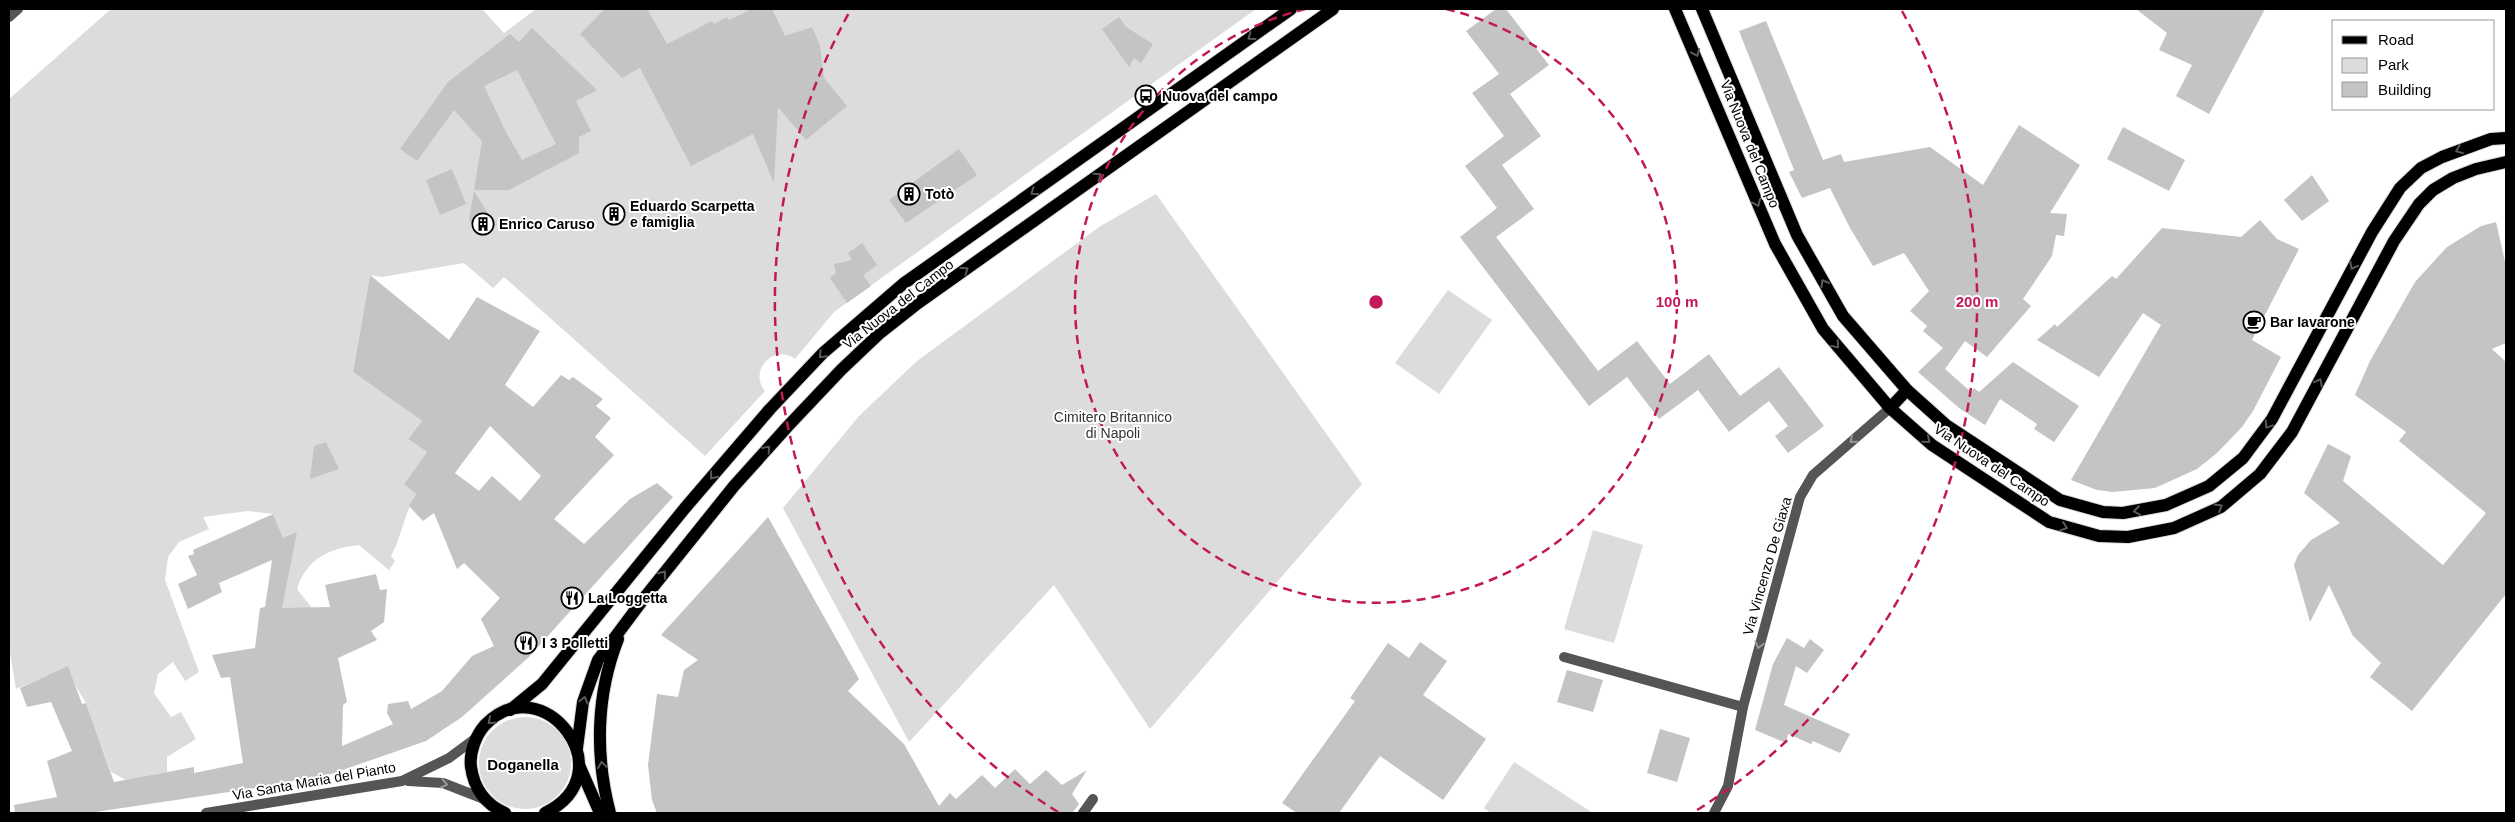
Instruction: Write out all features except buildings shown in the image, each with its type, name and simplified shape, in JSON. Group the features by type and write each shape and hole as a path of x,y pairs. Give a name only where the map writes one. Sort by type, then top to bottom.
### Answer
{"main road":[{"name":"Via Nuova del Campo","path":"476,738 487,724 510,710 542,684 685,508 770,409 823,353 862,317 903,284 1291,9"},
{"name":"Via Nuova del Campo","path":"577,748 583,702 598,660 734,486 834,377 880,333 918,303 1333,9"},
{"name":"Via Nuova del Campo","path":"1676,9 1775,244 1823,329 1890,408 1932,445 2049,522 2099,536 2128,536 2174,528 2221,507 2260,474 2276,456 2292,432 2394,241 2419,204 2433,190 2453,178 2476,168 2506,162"},
{"name":"Via Nuova del Campo","path":"1702,9 1801,242 1843,316 1907,390 1946,425 2060,500 2103,512 2123,513 2166,506 2209,486 2242,458 2272,419 2372,232 2400,188 2421,168 2442,157 2473,145 2506,138"},
{"path":"1890,408 1907,390"},
{"path":"610,813 599,742 600,724 614,650 623,627"},
{"path":"510,710 527,708 544,712 558,720 570,732 577,748 579,765 589,792 600,813"},
{"path":"476,738 470,763 476,788 484,799 505,813"},
{"path":"545,813 555,808 567,796 576,782 579,765"}],"street":[{"path":"9,17 18,9"},
{"name":"Via Vincenzo De Giaxa","path":"1714,813 1728,786 1743,707 1800,496 1813,475 1890,408"},
{"path":"1564,657 1743,707"},
{"name":"Via Santa Maria del Pianto","path":"206,813 402,781 449,758 476,738"},
{"path":"402,781 423,780 443,783 484,799"},
{"path":"1083,813 1093,799"}],"green space":[{"path":"111,9 482,9 504,33 536,9 1256,9 834,312 795,359 779,354 772,357 761,368 761,383 765,391 705,456 504,277 493,288 464,263 382,277 370,275 353,372 422,421 408,439 427,452 404,484 416,494 391,556 395,561 389,570 359,545 329,552 306,570 297,589 312,608 282,608 283,538 273,514 248,511 203,517 209,529 179,542 168,557 165,580 199,672 185,681 173,662 158,674 154,693 171,717 181,712 196,739 167,757 167,772 126,780 111,772 86,703 75,685 68,667 16,689 9,647 9,99"},
{"name":"Cimitero Britannico di Napoli","path":"1156,194 1362,484 1150,729 1054,585 909,742 783,508 859,416 917,361 1099,227"},
{"path":"1448,290 1492,320 1439,394 1395,363"},
{"path":"1593,530 1643,545 1614,643 1564,629"},
{"path":"525,717 543,720 558,730 568,745 571,763 568,781 558,796 543,806 525,809 507,806 492,796 482,781 479,763 482,745 492,730 507,720"},
{"path":"1514,762 1593,813 1491,813 1484,808"}],"place":[{"name":"Nuova del campo","path":"1146,96"},
{"name":"Totò","path":"909,194"},
{"name":"Eduardo Scarpetta e famiglia","path":"614,214"},
{"name":"Enrico Caruso","path":"483,224"},
{"name":"Bar Iavarone","path":"2254,322"},
{"name":"La Loggetta","path":"572,598"},
{"name":"I 3 Polletti","path":"526,643"}],"district":[{"name":"Doganella","path":"523,764"}]}
